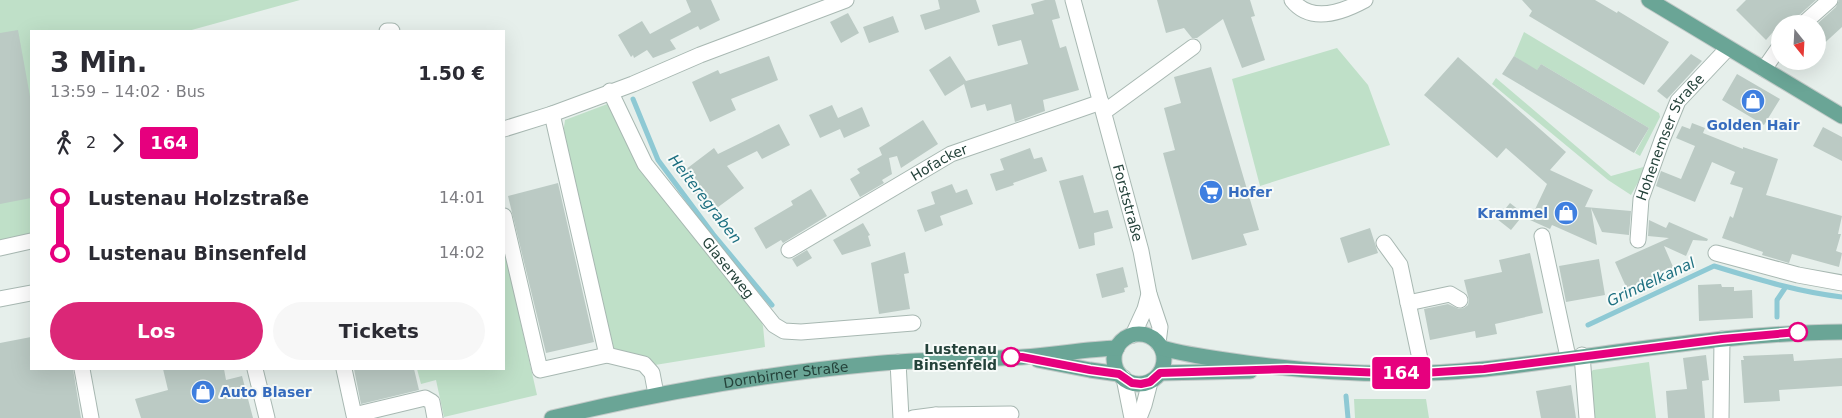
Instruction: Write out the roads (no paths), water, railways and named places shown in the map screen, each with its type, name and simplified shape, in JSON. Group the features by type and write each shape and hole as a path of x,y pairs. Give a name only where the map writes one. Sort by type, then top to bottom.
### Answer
{"main road":[{"path":"1648,0 1842,116"},
{"name":"Dornbirner Straße","path":"1134,335 1148,336 1160,346 1189,355 1287,369 1408,374 1484,369 1575,356 1789,332 1842,332"},
{"path":"1121,376 1115,366 1114,357 1122,341 1134,335"},
{"path":"1155,377 1164,365 1164,357 1160,346"},
{"name":"Dornbirner Straße","path":"552,418 656,394 772,374 898,362 1022,357 1117,348"},
{"name":"Dornbirner Straße","path":"1022,357 1121,376 1132,383 1141,384 1155,377 1287,369"}],"street":[{"path":"505,129 552,114 633,84 700,55 846,0"},
{"name":"Forststraße","path":"1073,0 1141,251 1149,294 1160,327 1160,346"},
{"path":"1292,0 1302,9 1312,14 1326,14 1350,8 1365,0"},
{"path":"1813,15 1830,0"},
{"path":"1102,107 1193,47"},
{"name":"Hohenemser Straße","path":"1638,240 1641,199 1678,100 1728,48"},
{"path":"1764,69 1771,59"},
{"name":"Glaserweg","path":"610,91 645,164 774,325 784,331 801,332 912,323"},
{"name":"Hofacker","path":"789,250 951,154 1102,107"},
{"path":"552,114 607,355"},
{"path":"505,220 540,370 607,355 644,364 652,373 656,394"},
{"path":"1542,236 1575,356 1587,418"},
{"path":"0,248 30,240"},
{"path":"1384,243 1400,265 1423,373"},
{"path":"1716,253 1798,275 1842,283"},
{"path":"0,299 30,293"},
{"name":"Forststraße","path":"1134,335 1149,294"},
{"path":"1408,303 1450,294 1460,300"},
{"path":"1721,418 1722,339"},
{"path":"898,362 901,418"},
{"path":"82,370 91,418"},
{"path":"255,370 267,418"},
{"path":"344,370 354,415 425,398 432,402 435,418"},
{"path":"1121,376 1132,418"},
{"path":"1139,418 1155,377"},
{"path":"913,418 1011,414"}],"waterway":[{"name":"Heiteregraben","path":"633,99 658,160 713,234 772,305"},
{"name":"Grindelkanal","path":"1588,325 1714,266 1794,288 1842,297"},
{"path":"1777,317 1777,300 1785,288"},
{"name":"Grindelkanal","path":"1346,396 1348,418"}],"place":[{"name":"Golden Hair","path":"1753,101"},
{"name":"Hofer","path":"1211,192"},
{"name":"Krammel","path":"1566,213"},
{"name":"Lustenau Binsenfeld","path":"1011,357"},
{"name":"Auto Blaser","path":"203,392"}]}
